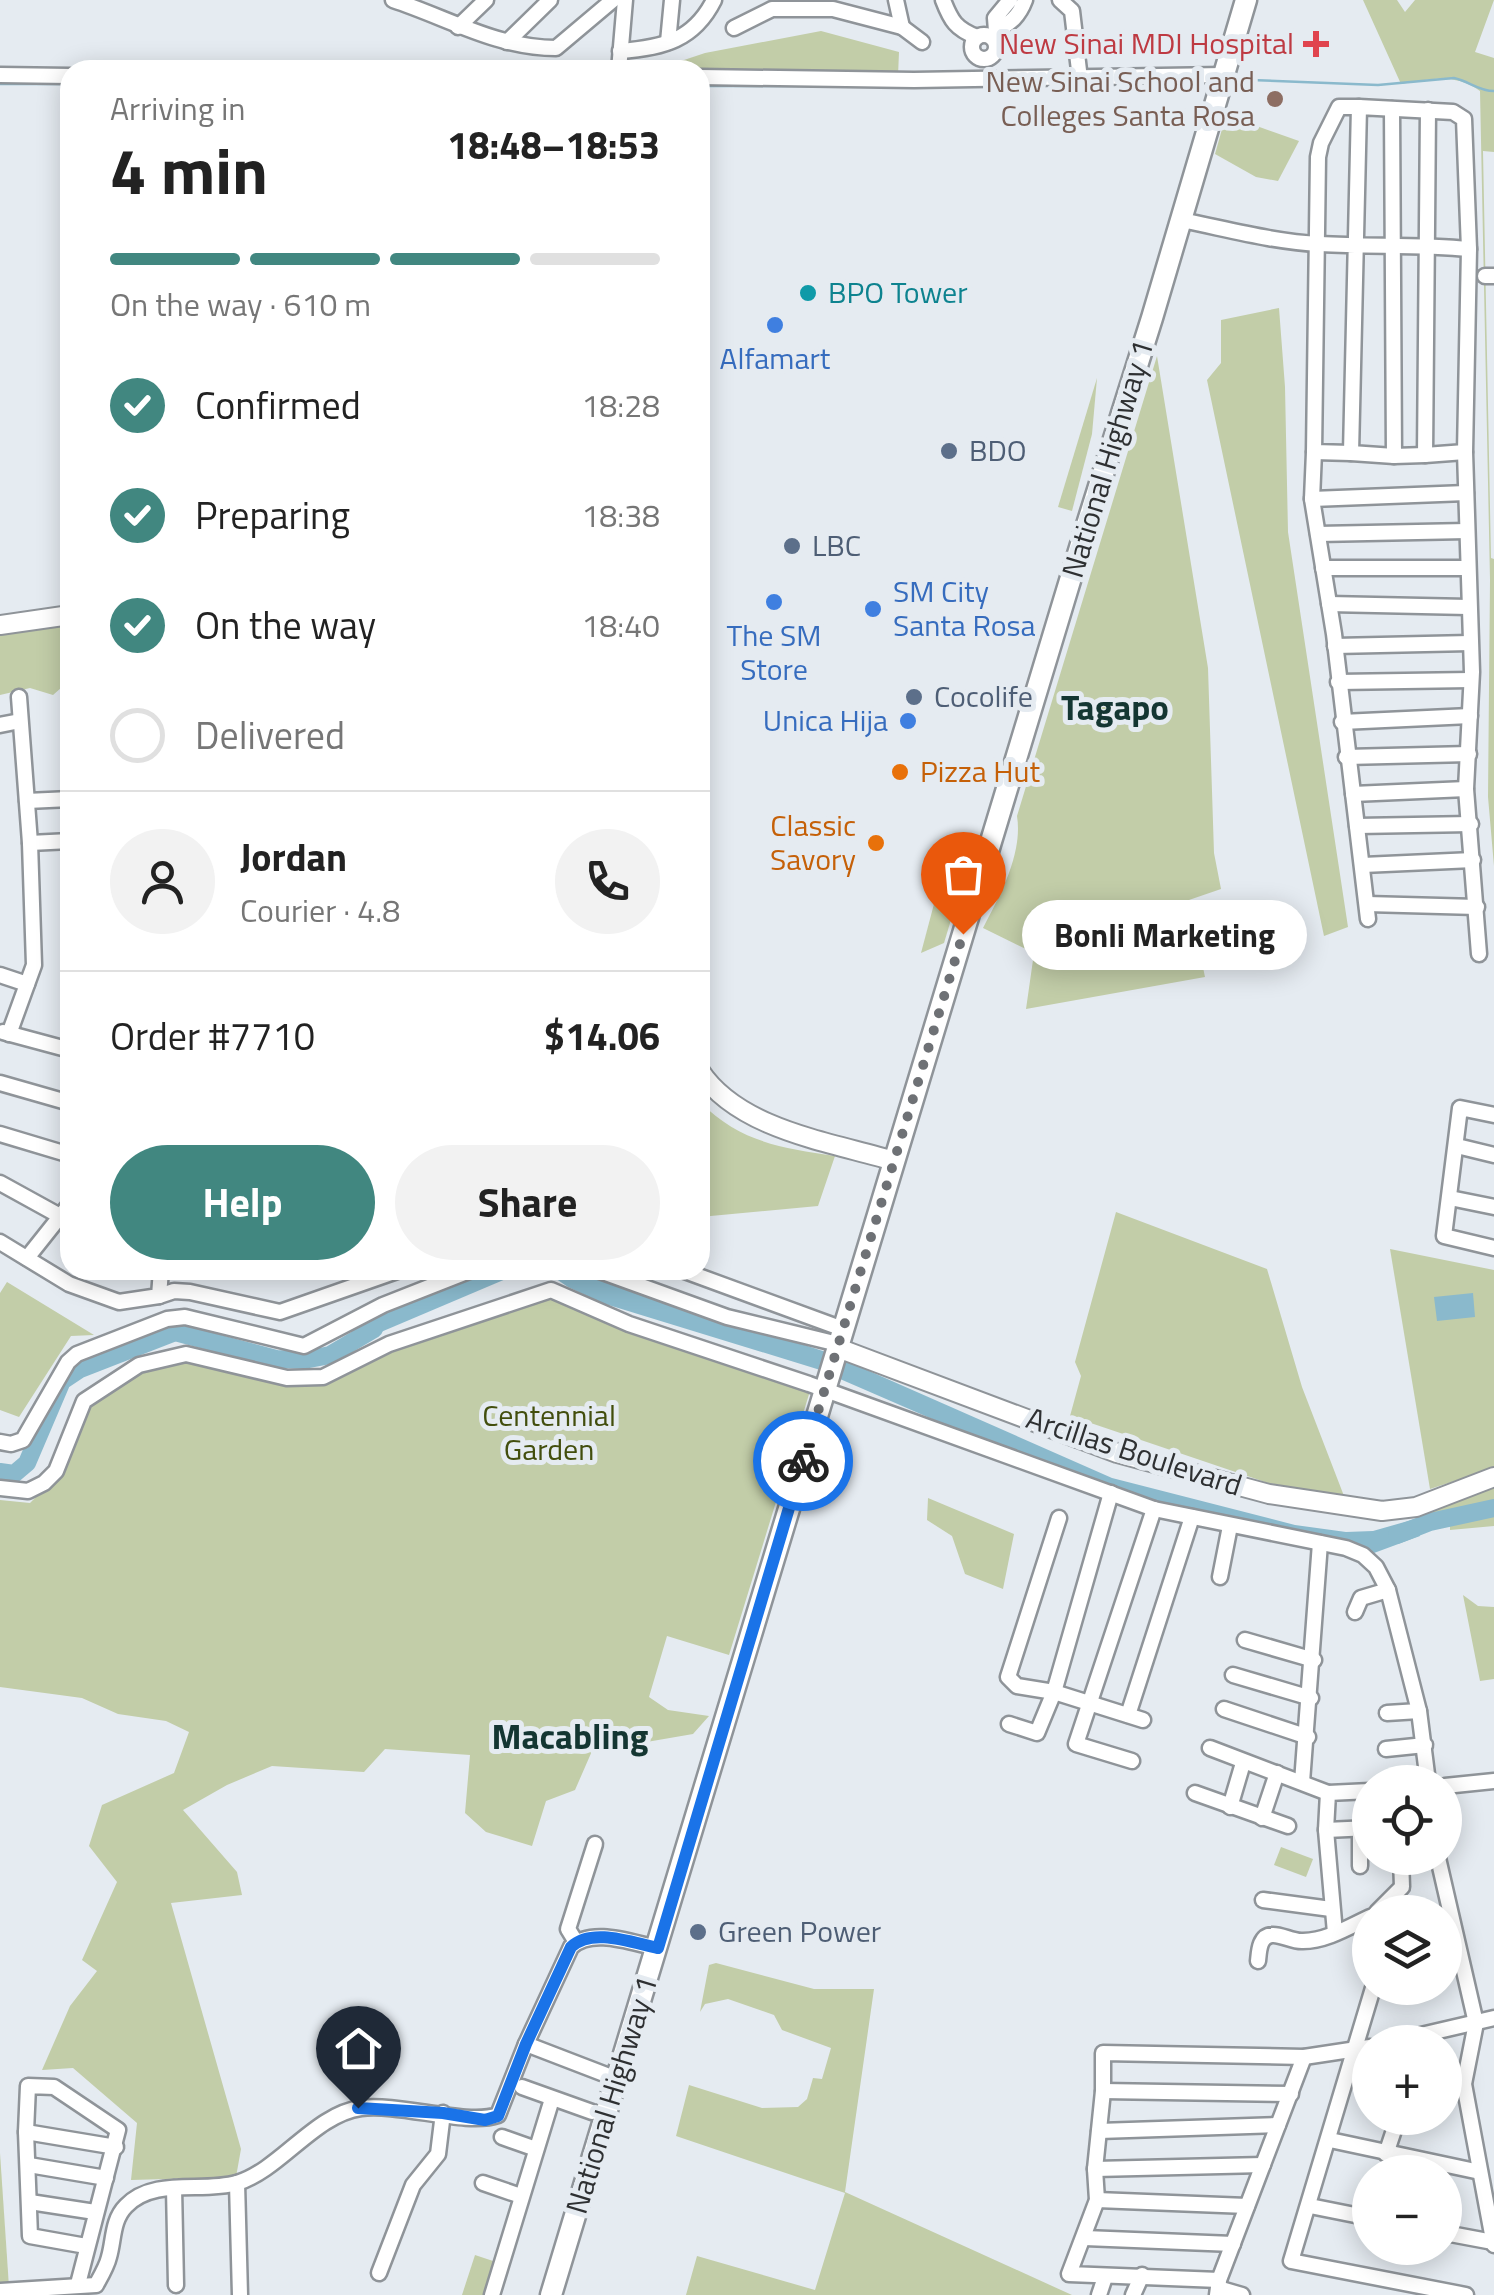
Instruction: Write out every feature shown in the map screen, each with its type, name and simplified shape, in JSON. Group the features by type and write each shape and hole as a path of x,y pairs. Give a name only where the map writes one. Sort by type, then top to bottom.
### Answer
{"highway":[{"name":"National Highway 1","path":"550,2295 1246,0"}],"main road":[{"path":"0,621 60,614"},
{"path":"710,1084 720,1096 752,1117 894,1161"},
{"name":"Arcillas Boulevard","path":"839,1340 1117,1453 1269,1494 1382,1511 1416,1507 1494,1477"}],"street":[{"path":"393,0 424,4 458,27 528,48 556,48 613,0"},
{"path":"458,27 486,0"},
{"path":"506,42 550,0"},
{"path":"620,60 624,0"},
{"path":"668,42 672,0"},
{"path":"620,51 650,49 690,34 705,18 714,0"},
{"path":"896,0 902,26"},
{"path":"943,0 950,21 961,31 988,36 1011,23 1025,0"},
{"path":"988,36 995,18 1010,0"},
{"path":"1060,0 1072,12 1080,78"},
{"path":"734,28 774,4 833,10 902,26 922,42"},
{"path":"710,77 1224,75"},
{"path":"0,76 60,76"},
{"path":"1478,906 1367,912 1312,499 1319,148 1339,107 1453,112 1464,118 1469,249 1481,275 1466,452 1471,680 1466,789 1478,906 1479,954"},
{"path":"1351,454 1359,107"},
{"path":"1392,109 1394,456"},
{"path":"1425,455 1428,110"},
{"path":"1180,224 1318,244 1469,249"},
{"path":"1314,452 1394,456 1466,452"},
{"path":"1312,499 1466,493"},
{"path":"1318,534 1467,531"},
{"path":"1324,568 1468,568"},
{"path":"1329,604 1468,607"},
{"path":"1334,646 1470,643"},
{"path":"1338,682 1471,680"},
{"path":"19,697 34,965 4,1032 60,1047"},
{"path":"1342,722 1470,716"},
{"path":"0,724 20,721"},
{"path":"1346,757 1468,754"},
{"path":"1353,794 1466,789"},
{"path":"27,801 60,799"},
{"path":"1358,826 1470,824"},
{"path":"30,843 60,842"},
{"path":"1362,864 1473,860"},
{"path":"0,975 26,984"},
{"path":"0,1083 60,1099"},
{"path":"1494,1115 1460,1108 1444,1236 1494,1248"},
{"path":"1,1137 60,1152"},
{"path":"1457,1146 1494,1156"},
{"path":"0,1182 60,1208"},
{"path":"1450,1198 1494,1207"},
{"path":"27,1258 60,1216"},
{"path":"0,1242 60,1278"},
{"path":"63,1280 119,1302 174,1291 280,1312 370,1280"},
{"path":"69,1284 72,1280"},
{"path":"159,1296 160,1280"},
{"path":"0,1442 23,1440 60,1374 78,1354 168,1319 203,1319 284,1344 304,1346 383,1305 447,1280"},
{"path":"625,1280 727,1317 839,1340"},
{"path":"704,1280 839,1340"},
{"path":"0,1488 28,1491 44,1482 56,1471 84,1401 140,1365 186,1354 286,1378 323,1377 389,1344 546,1290 630,1324 1154,1509 1363,1555 1376,1567 1388,1590 1418,1711 1427,1765"},
{"path":"1010,1724 1037,1732 1054,1692 1110,1492"},
{"path":"1132,1761 1076,1744 1154,1509"},
{"path":"1128,1715 1192,1517"},
{"path":"1059,1518 1008,1677 1017,1686 1054,1692 1144,1720"},
{"path":"1220,1576 1230,1526"},
{"path":"1302,1782 1320,1543"},
{"path":"1355,1612 1361,1598 1388,1590"},
{"path":"1245,1640 1314,1660"},
{"path":"1234,1674 1311,1698"},
{"path":"1224,1710 1308,1737"},
{"path":"1387,1713 1418,1711"},
{"path":"1386,1749 1425,1745"},
{"path":"1210,1748 1243,1764 1328,1793 1352,1792"},
{"path":"1230,1807 1243,1764"},
{"path":"1262,1818 1277,1773"},
{"path":"1462,1785 1494,1782"},
{"path":"1195,1793 1288,1826"},
{"path":"1328,1793 1326,1830 1335,1933"},
{"path":"1326,1830 1352,1829"},
{"path":"576,1942 568,1929 595,1844"},
{"path":"1263,1900 1331,1909"},
{"path":"1258,1961 1261,1943 1272,1935 1297,1942 1320,1940 1352,1925"},
{"path":"576,1942 612,1938 658,1948"},
{"path":"0,2291 96,2284 109,2259 116,2223 126,2206 145,2194 236,2183 257,2173 330,2120 358,2108 443,2113 485,2120 498,2116 526,2044 576,1942"},
{"path":"1462,1971 1476,2023 1464,2084 1494,2244 1462,2237"},
{"path":"1462,2026 1494,2018"},
{"path":"526,2044 617,2078"},
{"path":"1242,2295 1142,2275 1065,2280 1096,2200 1102,2053 1304,2057 1352,2050"},
{"path":"1218,2288 1304,2057"},
{"path":"1352,2079 1292,2261 1466,2295"},
{"path":"78,2284 116,2146 117,2129 52,2086 26,2088 30,2236 86,2246"},
{"path":"522,2087 592,2112"},
{"path":"1103,2091 1291,2094"},
{"path":"492,2295 552,2099"},
{"path":"379,2274 413,2185 438,2154 443,2113"},
{"path":"1099,2131 1278,2126"},
{"path":"26,2132 116,2146"},
{"path":"1386,2154 1392,2135"},
{"path":"502,2137 536,2149"},
{"path":"1330,2140 1480,2172"},
{"path":"30,2165 106,2178"},
{"path":"1095,2168 1263,2165"},
{"path":"236,2183 240,2295"},
{"path":"484,2183 521,2196"},
{"path":"174,2188 176,2286"},
{"path":"1096,2200 1247,2206"},
{"path":"30,2202 95,2212"},
{"path":"1310,2206 1352,2214"},
{"path":"1084,2238 1233,2244"},
{"path":"1133,2295 1142,2275"},
{"path":"1099,2295 1105,2278"}],"green space":[{"path":"1363,0 1397,0 1405,12 1415,0 1494,0 1475,52 1494,58 1494,152 1483,151 1494,559 1494,866 1488,797 1490,580 1480,91 1452,80 1401,84"},
{"path":"821,31 899,52 898,76 710,76 710,60 684,60"},
{"path":"1226,115 1299,141 1278,181 1256,177 1215,154"},
{"path":"1279,308 1288,532 1348,927 1324,936 1207,380 1221,363 1221,320"},
{"path":"1157,356 1208,668 1214,853 1221,889 1189,900 1205,977 1026,1009 1034,953 983,928 1013,859 1017,816"},
{"path":"1097,378 1092,434 1072,511 1058,507"},
{"path":"60,626 60,689 53,695 30,688 0,695 0,633"},
{"path":"952,836 966,870 944,943 921,953"},
{"path":"710,1111 730,1126 762,1141 835,1156 818,1206 710,1216"},
{"path":"1116,1212 1267,1269 1302,1387 1344,1496 1268,1483 1070,1416 1081,1376 1075,1362"},
{"path":"1390,1249 1494,1270 1494,1468 1430,1489"},
{"path":"7,1282 94,1335 71,1336 19,1417 0,1410 0,1293"},
{"name":"Centennial Garden","path":"546,1293 810,1391 729,1655 667,1636 649,1697 668,1710 709,1716 693,1734 635,1744 599,1735 575,1790 546,1801 532,1846 486,1832 465,1813 470,1755 385,1749 364,1772 272,1766 183,1810 237,1872 242,1895 171,1903 241,2149 236,2177 131,2180 137,2123 73,2068 42,2070 70,2006 97,1971 82,1960 117,1882 89,1846 102,1805 174,1773 189,1732 166,1721 118,1714 82,1698 0,1687 0,1500 30,1503 60,1473 86,1405 141,1368 190,1359 216,1369 287,1381 323,1379 389,1341"},
{"path":"1494,1484 1494,1526 1450,1530 1450,1519 1430,1522 1428,1510"},
{"path":"928,1498 1014,1534 1003,1589 965,1574 952,1536 927,1520"},
{"path":"1463,1595 1478,1606 1494,1607 1494,1679 1480,1681"},
{"path":"1281,1847 1313,1859 1306,1877 1274,1865"},
{"path":"716,1963 814,1989 874,1989 845,2192 1072,2295 686,2295 697,2256 815,2290 845,2193 676,2136 689,2085 762,2108 798,2107 807,2099 813,2078 822,2079 831,2048 782,2030 774,2015 728,1999 705,2004 700,2012 709,1965"},
{"path":"0,2153 9,2287 0,2288"},
{"path":"475,2255 496,2262 485,2295 462,2295"}],"water":[{"path":"457,1280 503,1280 355,1343 351,1327"},
{"path":"558,1280 604,1280 826,1352 1112,1478 1295,1525 1346,1532 1373,1531 1415,1519 1420,1536 1374,1553 1165,1508 1059,1474 817,1369 602,1303"},
{"path":"1473,1293 1475,1317 1437,1321 1434,1297"}],"waterway":[{"path":"1251,80 1378,85 1454,78 1494,91"},
{"path":"0,84 60,84"},
{"path":"936,86 1028,85"},
{"path":"710,86 868,86"},
{"path":"0,1472 14,1474 27,1463 62,1381 80,1369 175,1332 276,1359 304,1360 330,1355 374,1329"},
{"path":"1397,1535 1430,1522 1494,1508"}],"way so far":[{"path":"803,1461 963,934"}],"place":[{"name":"New Sinai MDI Hospital","path":"1316,44"},
{"name":"New Sinai School and Colleges Santa Rosa","path":"1275,99"},
{"name":"BPO Tower","path":"808,293"},
{"name":"Alfamart","path":"775,325"},
{"name":"BDO","path":"949,451"},
{"name":"LBC","path":"792,546"},
{"name":"The SM Store","path":"774,602"},
{"name":"SM City Santa Rosa","path":"873,609"},
{"name":"Cocolife","path":"914,697"},
{"name":"Unica Hija","path":"908,721"},
{"name":"Pizza Hut","path":"900,772"},
{"name":"Classic Savory","path":"876,843"},
{"name":"Bonli Marketing","path":"963,934"},
{"name":"Green Power","path":"698,1932"}],"district":[{"name":"Tagapo","path":"1115,708"},
{"name":"Macabling","path":"570,1737"}],"route":[{"path":"358,2108 412,2110 485,2120 498,2116 571,1947 582,1940 612,1938 658,1948 803,1461"}]}
